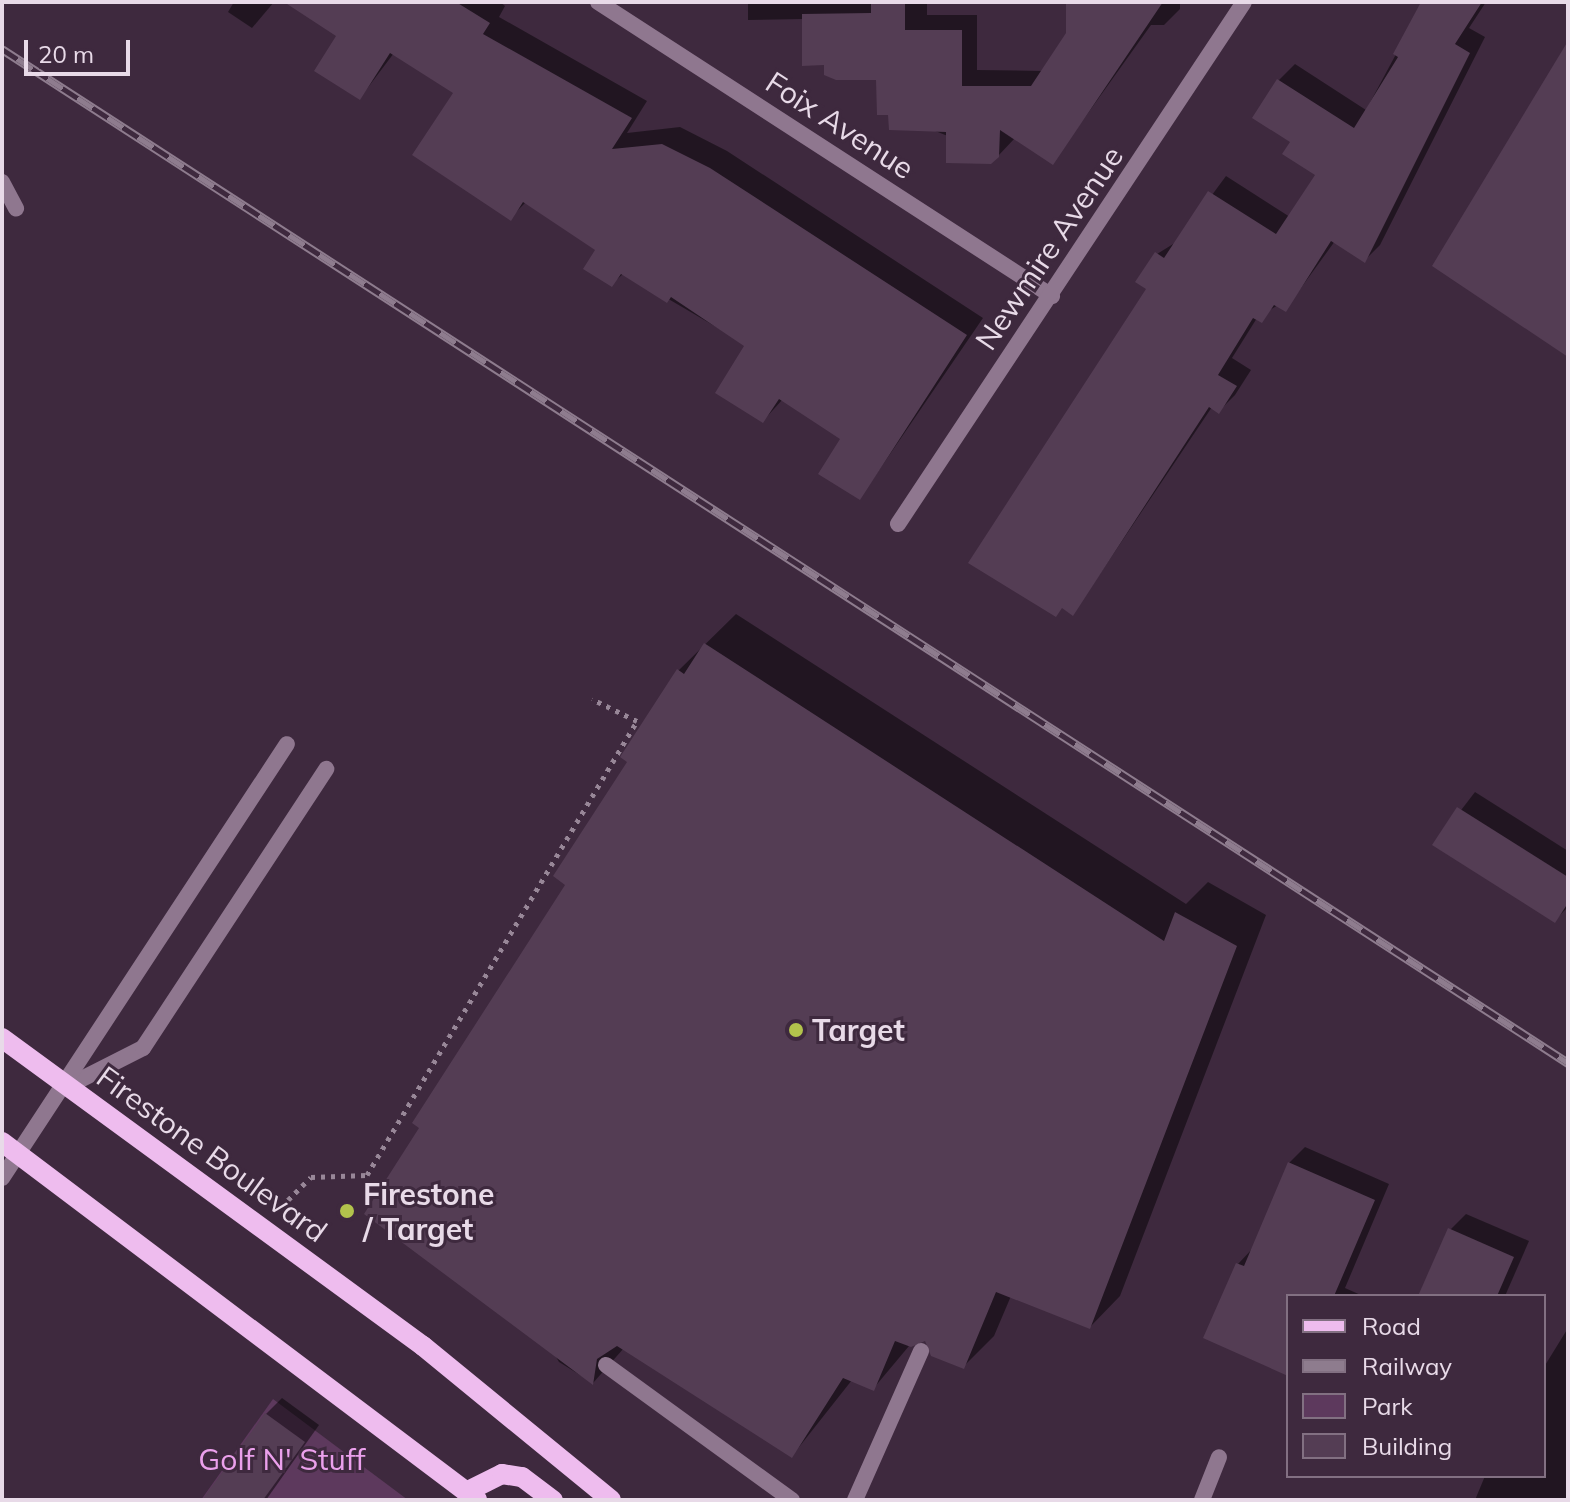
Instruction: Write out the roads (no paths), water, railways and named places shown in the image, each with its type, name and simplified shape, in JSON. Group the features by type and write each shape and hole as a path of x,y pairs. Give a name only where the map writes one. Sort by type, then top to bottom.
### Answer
{"main road":[{"name":"Firestone Boulevard","path":"2,1038 423,1346 611,1500"},
{"path":"10,1148 472,1496 502,1474 522,1477 553,1500"}],"street":[{"name":"Foix Avenue","path":"598,2 1052,296"},
{"name":"Newmire Avenue","path":"898,524 1244,2"},
{"path":"2,182 16,208"},
{"path":"2,1178 10,1148 68,1086 96,1026 287,744"},
{"path":"68,1086 143,1048 326,769"},
{"path":"855,1500 921,1351"},
{"path":"606,1365 792,1500"},
{"path":"1202,1500 1219,1457"}],"railway":[{"path":"2,49 1568,1063"}],"place":[{"name":"Target","path":"796,1030"},
{"name":"Firestone / Target","path":"347,1211"}],"park label":[{"name":"Golf N' Stuff","path":"282,1459"}]}
